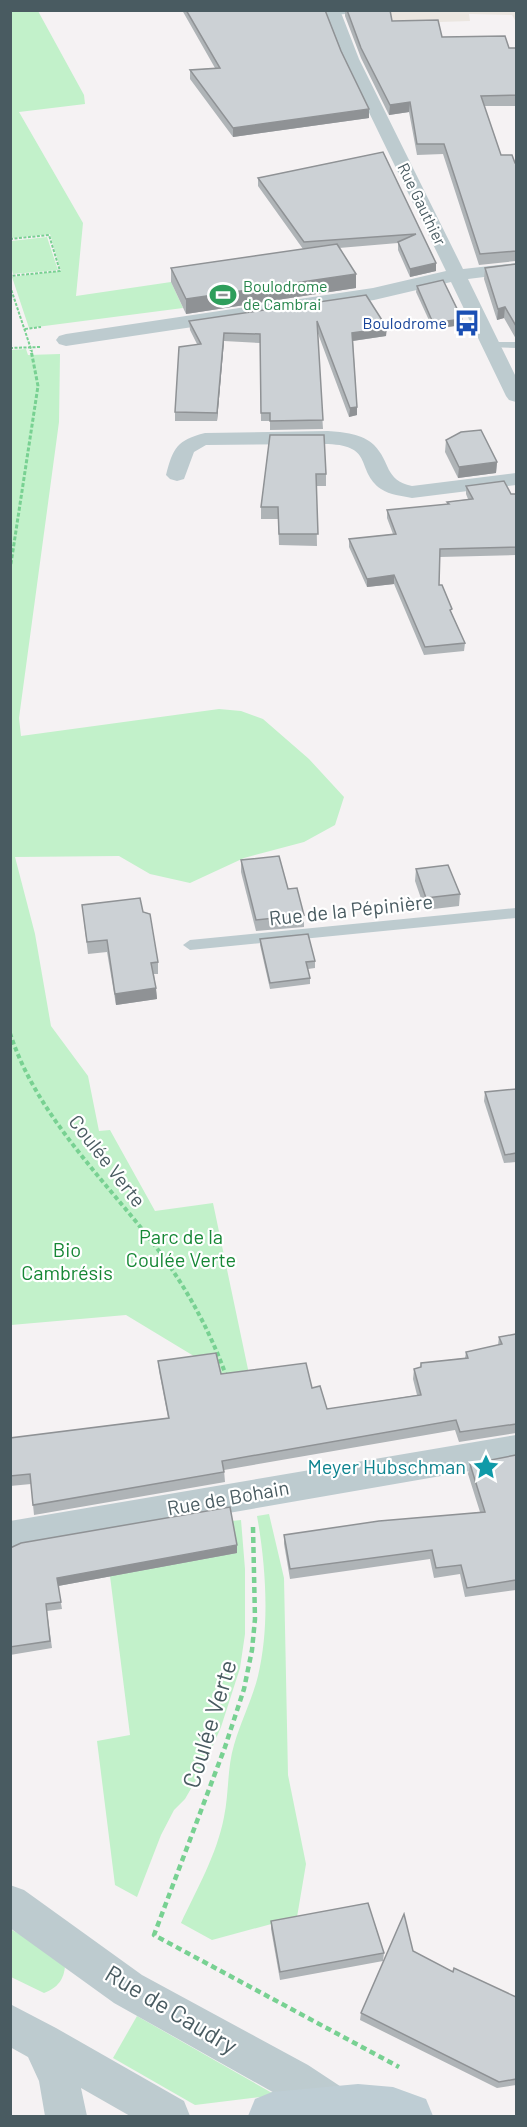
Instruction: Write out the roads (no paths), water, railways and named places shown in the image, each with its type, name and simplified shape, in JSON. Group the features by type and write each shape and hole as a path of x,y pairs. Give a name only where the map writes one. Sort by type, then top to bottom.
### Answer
{"main road":[{"path":"272,2116 337,2109 374,2108 409,2095"}],"street":[{"name":"Rue Gauthier","path":"332,12 346,49 516,396"},
{"path":"66,340 374,294 400,285 516,268"},
{"path":"177,475 183,451 195,441 330,438 357,442 367,448 387,486 398,491 412,492 516,479"},
{"name":"Rue de Bohain","path":"10,1536 516,1449"},
{"name":"Rue de Caudry","path":"10,1904 128,1989 293,2080 337,2109"},
{"path":"26,2033 59,2079 66,2116"},
{"path":"26,2033 169,2116"}],"lane":[{"path":"332,12 398,10"},
{"path":"492,345 516,345"},
{"name":"Rue de la Pépinière","path":"190,945 516,913"}],"place":[{"name":"Boulodrome de Cambrai","path":"223,295"},
{"name":"Boulodrome","path":"467,323"},
{"name":"Meyer Hubschman","path":"486,1467"}],"park label":[{"name":"Parc de la Coulée Verte","path":"181,1248"},
{"name":"Bio Cambrésis","path":"67,1262"}]}
